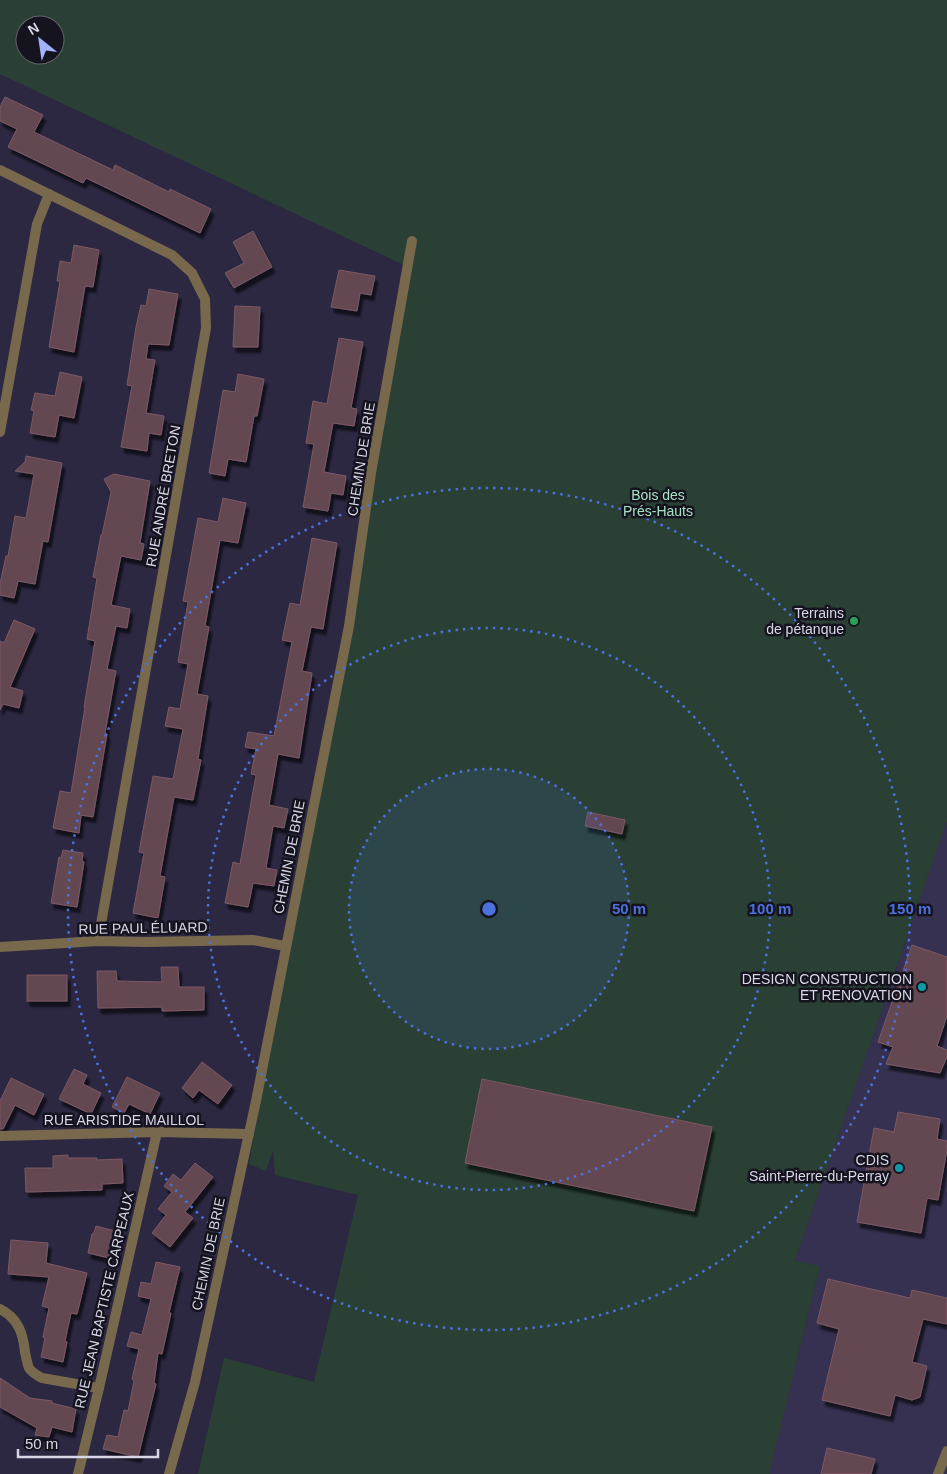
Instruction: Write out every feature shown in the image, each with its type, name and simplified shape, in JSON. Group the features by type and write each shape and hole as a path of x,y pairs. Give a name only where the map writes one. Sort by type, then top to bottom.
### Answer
{"street":[{"name":"RUE ANDRÉ BRETON","path":"0,170 172,255 192,273 205,300 206,328 98,941"},
{"path":"0,432 37,224 49,194"},
{"name":"CHEMIN DE BRIE","path":"169,1474 195,1382 249,1134 349,626 371,473 412,241"},
{"name":"RUE PAUL ÉLUARD","path":"0,946 98,941 253,940 286,946"},
{"name":"RUE ARISTIDE MAILLOL","path":"0,1136 156,1132 249,1134"},
{"name":"RUE JEAN BAPTISTE CARPEAUX","path":"78,1474 156,1132"},
{"path":"0,1309 14,1319 20,1329 29,1368 35,1374 42,1378 99,1388"},
{"path":"938,1474 947,1451"}],"shaded area":[{"path":"947,821 947,1474 769,1474 820,1266 795,1261"}],"green space":[{"name":"Bois des Prés-Hauts","path":"0,0 947,0 947,821 795,1261 820,1266 769,1474 198,1474 224,1358 314,1382 358,1195 275,1175 273,1150 266,1171 249,1164 408,267 0,74"}],"building":[{"path":"5,97 43,115 34,132 113,170 115,165 169,192 170,189 211,209 200,233 86,178 83,183 8,147 17,129 0,121 0,107"},
{"path":"253,231 272,267 234,288 225,273 244,263 233,242"},
{"path":"74,245 99,250 93,287 85,286 74,352 49,347 60,281 57,281 60,261 71,263"},
{"path":"339,270 375,276 371,295 360,293 357,311 331,307"},
{"path":"149,289 178,294 169,345 148,344 146,359 155,360 146,413 164,416 161,435 149,433 147,451 121,447 132,386 127,385 136,327 141,305 146,306"},
{"path":"235,306 260,307 258,347 233,347"},
{"path":"339,338 363,342 351,408 357,409 354,426 333,423 324,472 346,476 343,495 331,493 328,511 303,507 314,444 306,443 313,401 327,404"},
{"path":"60,372 82,377 74,418 59,415 55,437 30,433 34,411 31,410 35,393 55,396"},
{"path":"238,374 264,379 257,416 254,416 246,462 228,459 225,476 209,473 223,390 235,392"},
{"path":"26,456 62,463 48,542 43,541 35,584 18,581 14,598 0,595 0,584 6,556 8,556 15,516 26,518 34,474 15,471 25,462"},
{"path":"114,474 150,481 140,543 144,544 141,560 121,556 111,605 130,609 127,628 116,626 107,669 116,671 93,817 81,815 79,833 53,828 60,791 71,793 95,641 87,639 97,578 93,577 111,492 104,479"},
{"path":"223,498 246,503 238,543 220,540 205,626 209,627 197,694 208,696 198,759 201,760 193,800 174,797 160,876 165,877 158,918 133,913 144,853 139,852 153,776 173,779 183,729 165,726 169,707 180,709 188,664 178,662 188,602 183,601 198,518 218,522"},
{"path":"312,538 337,543 323,629 311,627 302,671 312,673 299,758 278,754 269,805 288,809 284,828 273,826 266,868 277,870 274,886 253,883 248,907 225,903 233,862 240,864 256,775 251,774 256,749 245,747 248,732 274,736 292,642 282,640 290,603 300,605"},
{"path":"14,620 35,629 10,687 23,691 19,708 3,704 0,710 0,641 4,643"},
{"path":"588,812 625,820 622,834 585,826"},
{"path":"63,850 83,853 82,861 84,862 77,907 51,903 59,857 61,858"},
{"name":"DESIGN CONSTRUCTION ET RENOVATION","path":"912,945 947,957 947,1016 937,1046 947,1050 947,1057 940,1073 886,1064 893,1047 878,1042"},
{"path":"161,967 178,967 179,987 204,987 204,1010 162,1011 162,1007 98,1008 97,971 116,971 117,981 162,982"},
{"path":"27,975 67,975 67,1001 27,1001"},
{"path":"202,1062 232,1085 218,1104 199,1090 193,1098 182,1088"},
{"path":"74,1069 87,1075 83,1084 101,1093 91,1114 59,1099"},
{"path":"127,1077 160,1093 150,1114 129,1104 124,1113 112,1107"},
{"path":"11,1078 44,1094 34,1115 15,1105 3,1129 0,1129 0,1101"},
{"path":"482,1079 712,1127 694,1211 465,1163"},
{"name":"CDIS Saint-Pierre-du-Perray","path":"898,1112 940,1119 937,1139 947,1141 938,1200 927,1198 921,1233 857,1222 874,1128 894,1132"},
{"path":"68,1155 68,1158 122,1159 123,1183 102,1184 102,1190 26,1192 25,1168 53,1168 53,1156"},
{"path":"195,1163 213,1177 185,1212 193,1218 170,1247 152,1233 166,1215 158,1209 172,1192 164,1186 173,1174 181,1180"},
{"path":"96,1226 115,1231 109,1258 88,1253 92,1234"},
{"path":"11,1240 48,1243 46,1263 87,1273 77,1314 71,1313 63,1362 41,1357 49,1308 42,1306 49,1277 8,1274"},
{"path":"156,1262 180,1267 162,1354 158,1353 154,1383 156,1384 138,1457 103,1449 107,1435 118,1437 124,1410 128,1411 134,1381 132,1379 139,1349 127,1346 131,1332 142,1335 151,1299 138,1296 141,1282 151,1284"},
{"path":"828,1279 910,1298 912,1290 947,1298 947,1324 923,1319 912,1362 927,1366 920,1397 912,1400 895,1395 890,1416 822,1400 839,1329 817,1323"},
{"path":"0,1378 30,1398 52,1401 52,1403 76,1409 72,1432 52,1427 49,1437 35,1435 37,1428 0,1407"},
{"path":"827,1448 875,1459 871,1474 821,1474"}],"place":[{"name":"Terrains de pétanque","path":"854,621"},
{"name":"DESIGN CONSTRUCTION ET RENOVATION","path":"922,987"},
{"name":"CDIS Saint-Pierre-du-Perray","path":"899,1168"}]}
